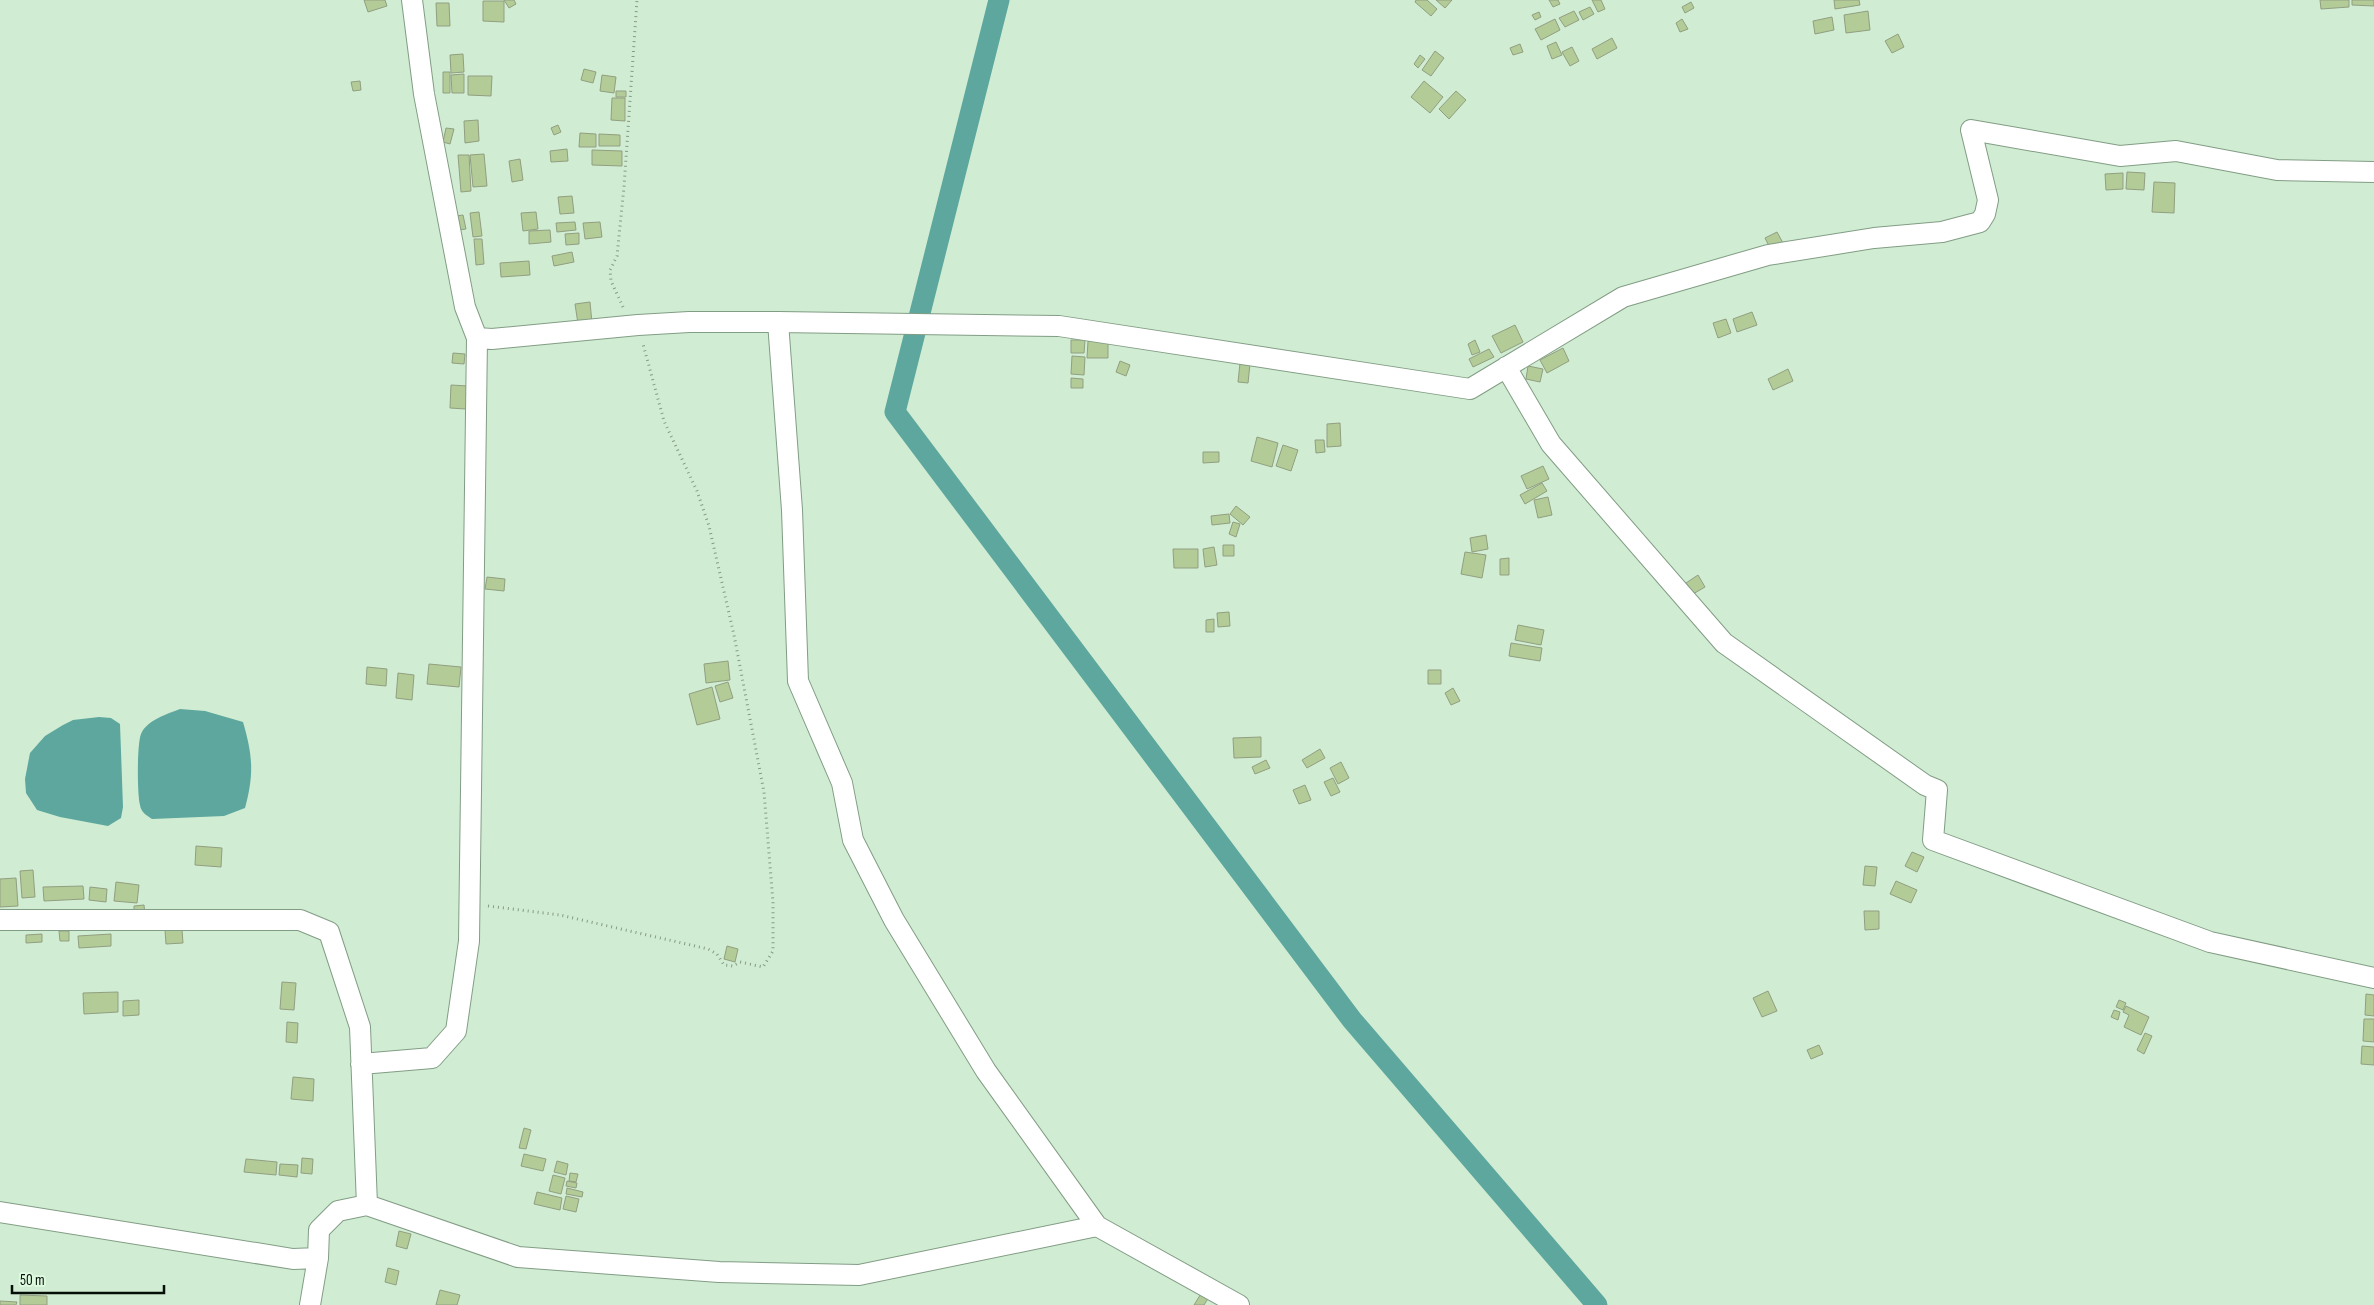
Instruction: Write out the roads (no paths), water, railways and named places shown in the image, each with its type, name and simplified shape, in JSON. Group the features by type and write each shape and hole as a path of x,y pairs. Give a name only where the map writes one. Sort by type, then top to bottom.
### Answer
{"street":[{"path":"361,1064 432,1058 456,1031 469,941 477,338 466,307 424,94 412,0"},
{"path":"477,338 492,339 690,322 1059,326 1470,389 1623,297 1768,255 1874,238 1942,232 1980,222 1985,214 1988,200 1971,130 2120,156 2176,151 2278,170 2374,172"},
{"path":"778,322 792,510 798,681 842,783 853,840 894,920 986,1071 1097,1226 1213,1298 1239,1305"},
{"path":"1506,367 1551,444 1724,643 1925,785 1937,790 1933,840 2210,942 2374,978"},
{"path":"0,920 300,920 329,932 360,1027 367,1205"},
{"path":"310,1305 318,1258 319,1230 338,1211 367,1205 518,1257 719,1272 859,1275 1097,1226"},
{"path":"0,1212 293,1259 318,1258"}],"water":[{"path":"180,709 205,711 243,722 249,745 251,765 250,785 245,808 224,816 152,819 143,811 139,799 138,780 141,734 153,721"},
{"path":"99,717 111,718 120,724 123,807 121,818 108,826 60,817 37,810 26,793 25,779 30,753 45,736 63,725 73,720"}],"waterway":[{"path":"999,0 895,412 1352,1020 1597,1305"}]}
